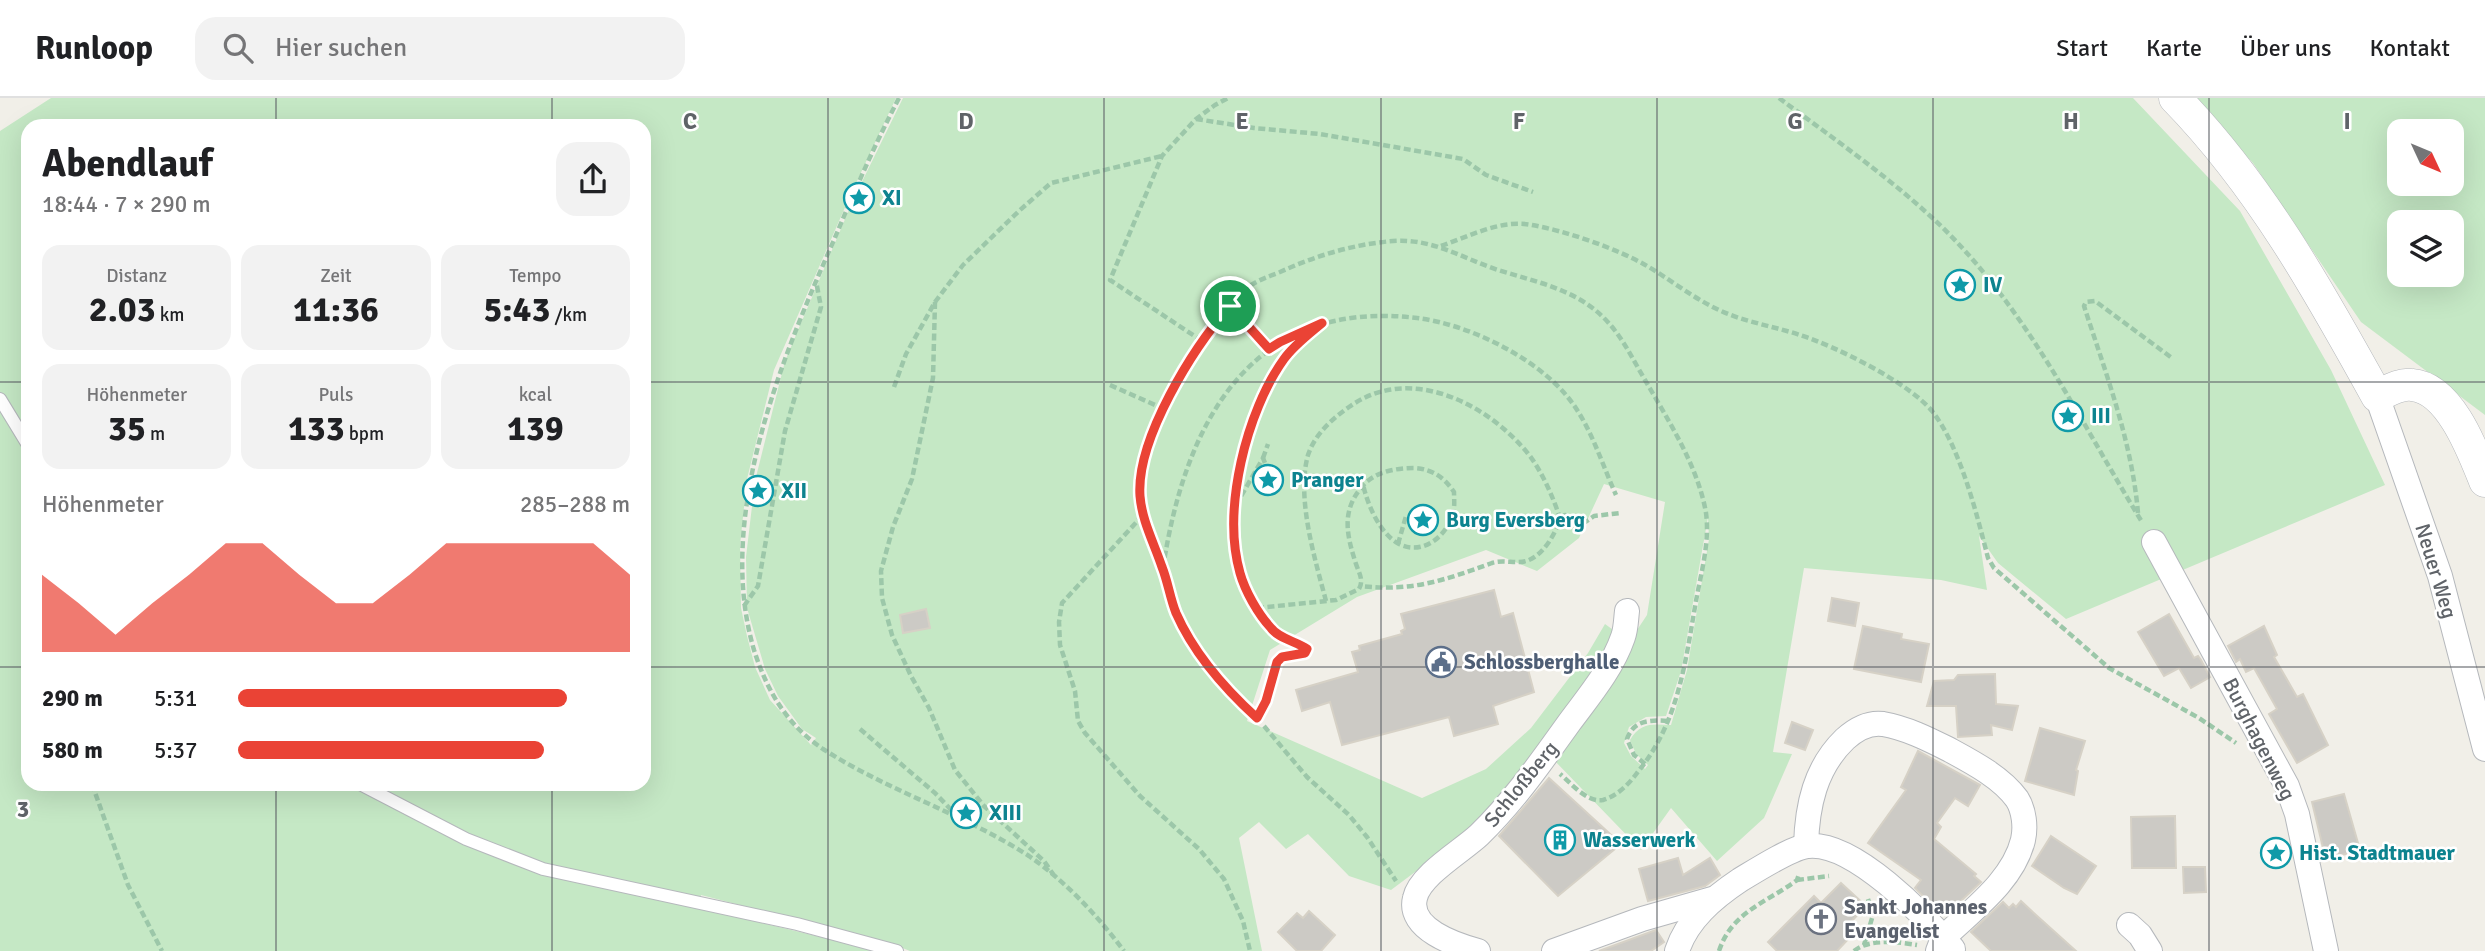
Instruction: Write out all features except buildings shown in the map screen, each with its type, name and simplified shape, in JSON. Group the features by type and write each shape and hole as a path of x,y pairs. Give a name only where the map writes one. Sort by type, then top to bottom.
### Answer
{"street":[{"path":"2175,98 2263,204 2331,313 2377,396 2402,385 2415,385 2438,397 2449,408 2461,429 2485,481"},
{"name":"Neuer Weg","path":"2377,396 2440,576 2485,749"},
{"name":"Burghagenweg","path":"2154,542 2287,786 2297,814 2326,951"},
{"name":"Schloßberg","path":"1414,898 1425,881 1472,842 1507,807 1543,760 1612,662 1624,635 1627,611"},
{"path":"1677,951 1687,928 1713,899 1755,871 1806,846 1824,847 1862,865 1911,904 1945,947 2015,863 2024,838 2024,813 2017,800 2000,782 1927,738 1882,724 1865,725 1843,741 1821,771 1807,818 1806,846"},
{"path":"1414,898 1415,910 1424,925 1457,945 1478,951"},
{"path":"1553,951 1642,919 1713,899"},
{"path":"2129,925 2140,935 2150,951"}],"lane":[{"path":"0,399 21,434"},
{"path":"373,791 466,839 543,869 797,924 897,951"}],"path":[{"path":"899,98 816,280 784,359 756,452 743,559 744,607 760,669 773,697 803,734 862,771 1030,857 1091,910 1124,951"},
{"path":"1202,341 1110,281 1161,156 1196,120 1228,98"},
{"path":"1779,98 1903,193 1942,227 1979,268 2017,316 2067,391 2154,542"},
{"path":"1196,120 1320,134 1462,159 1486,175 1533,192"},
{"path":"894,387 906,354 935,302 963,265 1051,183 1161,156"},
{"path":"1439,247 1506,224 1549,229 1628,256 1717,309 1735,317 1803,336 1849,357 1901,386 1920,399 1941,425 1969,488 1988,558 1994,568 2109,668 2199,718 2239,745"},
{"path":"1322,323 1285,358 1262,395 1244,448 1234,508 1239,572 1257,608 1272,631 1305,647 1307,651 1279,659 1272,674 1266,701 1257,718 1231,694 1198,652 1177,614 1143,515 1140,493 1141,477 1151,440 1164,409 1202,341 1248,288 1261,279 1317,256 1376,243 1413,239 1568,292 1602,316 1620,336 1664,412 1696,477 1706,516 1706,546 1684,672 1669,721 1657,746 1621,790 1598,801 1588,797 1543,760"},
{"path":"744,607 758,586 785,431 821,307 816,280"},
{"path":"2139,517 2135,476 2128,444 2084,306 2086,302 2095,301 2172,358"},
{"path":"935,302 933,378 912,479 893,527 881,571 882,598 892,635 929,708 951,763 984,806 1044,862 1058,880"},
{"path":"1230,306 1269,349"},
{"path":"1163,569 1181,483 1215,410 1228,389 1247,367 1269,349 1322,323 1385,315 1436,320 1471,332 1509,352 1530,365 1566,395 1583,421 1616,495"},
{"path":"1110,385 1164,409"},
{"path":"1326,601 1312,547 1307,507 1306,477 1309,453 1324,428 1346,409 1368,396 1398,389 1427,390 1443,393 1482,413 1531,458 1560,518"},
{"path":"1234,508 1264,458 1268,444"},
{"path":"1264,458 1270,476"},
{"path":"1361,586 1347,516 1350,501 1363,484 1380,473 1421,468 1437,474 1454,492 1455,510 1450,523 1437,539 1421,547 1398,544 1384,530 1365,494 1363,484"},
{"path":"1257,608 1345,597 1361,586 1403,587 1444,581 1498,562 1531,560 1554,535 1560,518 1565,515 1572,517 1578,527 1594,516 1620,513"},
{"path":"1143,515 1062,603 1060,645 1075,691 1076,715 1085,733 1140,796 1199,849 1224,879 1243,921 1250,951"},
{"path":"1398,544 1406,516 1410,516"},
{"path":"1644,764 1634,755 1627,739 1629,733 1633,727 1648,720 1669,721"},
{"path":"1264,726 1307,777 1349,815 1394,878 1414,898"},
{"path":"860,729 934,793 961,821"},
{"path":"94,791 128,885 162,951"},
{"path":"1797,880 1806,846"},
{"path":"1719,951 1728,933 1754,907 1797,880 1836,876"},
{"path":"1863,892 1872,906 1873,915 1864,945"},
{"path":"1854,951 1875,943 1913,944"}],"green space":[{"path":"51,98 896,98 774,370 747,479 740,545 741,608 747,636 755,667 770,700 811,745 816,738 802,729 778,696 765,669 747,608 746,557 755,481 785,361 854,198 903,98 2133,98 2240,211 2331,370 2385,485 2066,619 1998,563 1979,536 1987,590 1941,580 1804,568 1773,752 1792,754 1764,818 1717,861 1671,808 1641,850 1552,758 1647,615 1665,502 1604,484 1579,538 1537,571 1486,550 1357,597 1270,650 1247,721 1422,798 1486,769 1531,728 1588,653 1605,624 1616,632 1605,656 1508,791 1467,833 1391,890 1349,876 1308,834 1286,849 1259,822 1239,838 1262,951 910,951 701,895 699,908 879,951 0,951 0,131","holes":["1708,517 1709,539 1687,670 1671,725 1643,727 1630,740 1636,754 1648,765 1645,769 1631,756 1624,743 1629,727 1646,717 1666,716 1681,671"]},
{"path":"2191,98 2485,98 2485,415 2361,322 2253,163"}],"place":[{"name":"XI","path":"859,198"},
{"name":"IV","path":"1960,285"},
{"name":"III","path":"2068,416"},
{"name":"Pranger","path":"1268,480"},
{"name":"XII","path":"758,491"},
{"name":"Burg Eversberg","path":"1423,520"},
{"name":"Schlossberghalle","path":"1441,662"},
{"name":"XIII","path":"966,813"},
{"name":"Wasserwerk","path":"1560,840"},
{"name":"Hist. Stadtmauer","path":"2276,853"},
{"name":"Sankt Johannes Evangelist","path":"1821,919"}],"route":[{"path":"1230,306 1269,349 1322,323 1285,358 1262,395 1244,448 1236,489 1234,508 1239,572 1272,631 1307,649 1305,653 1282,657 1277,662 1266,701 1257,718 1231,694 1208,667 1183,627 1143,515 1140,493 1141,477 1155,428 1190,360 1230,306"}]}
